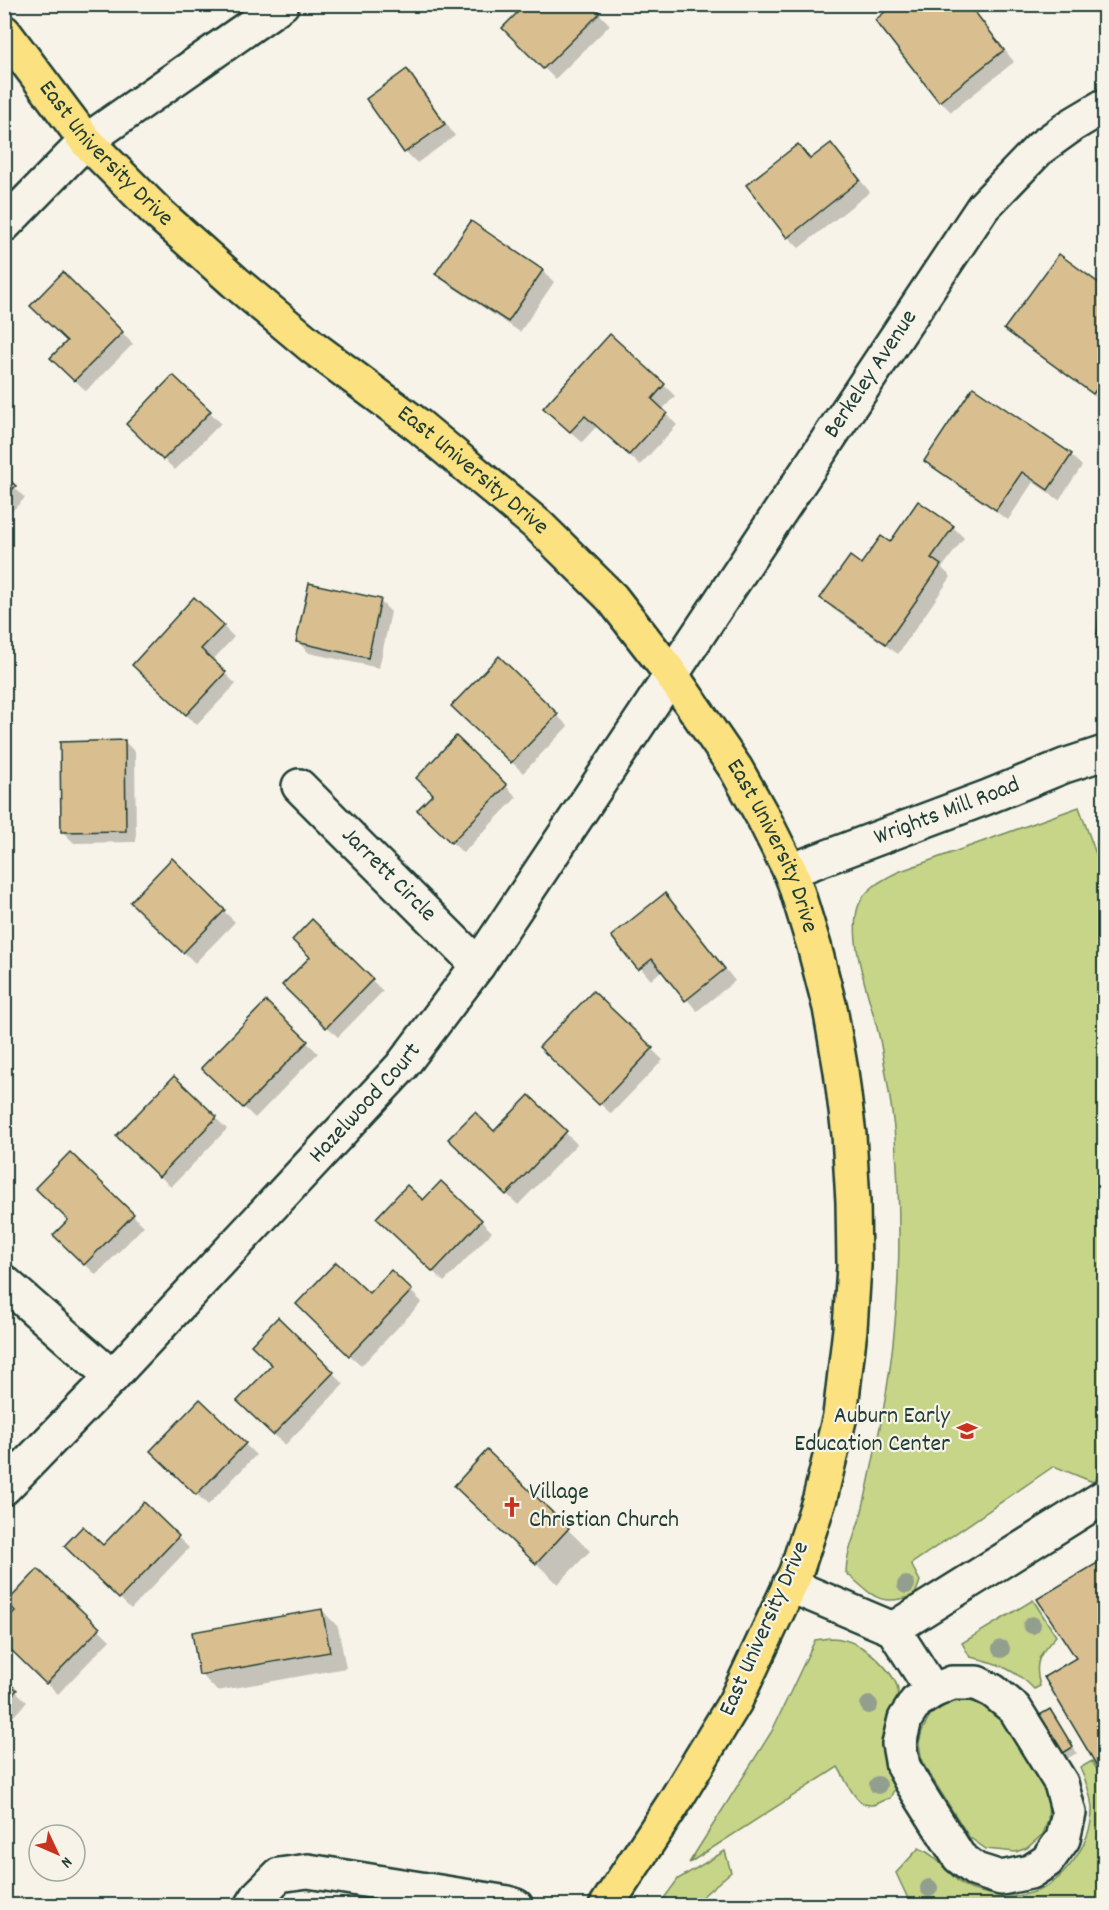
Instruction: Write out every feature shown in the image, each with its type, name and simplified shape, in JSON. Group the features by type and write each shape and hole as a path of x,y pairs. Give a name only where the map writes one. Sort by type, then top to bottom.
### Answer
{"main road":[{"name":"East University Drive","path":"4,32 86,141 158,213 314,348 419,426 539,526 612,598 671,674 736,768 790,871 814,946 830,1008 841,1071 851,1157 854,1266 850,1329 840,1416 820,1498 796,1572 735,1702 675,1801 606,1905"}],"street":[{"path":"4,225 86,141 282,4"},
{"name":"Berkeley Avenue","path":"671,674 983,207 1040,148 1071,125 1104,106"},
{"name":"Hazelwood Court","path":"4,1488 112,1377 401,1067 478,965 671,674"},
{"name":"Wrights Mill Road","path":"790,871 1064,766 1104,753"},
{"name":"Jarrett Circle","path":"299,786 478,965"},
{"path":"4,1282 112,1377"},
{"path":"892,1629 1104,1497"},
{"path":"789,1585 892,1629 933,1691"},
{"path":"952,1683 977,1683 993,1691 1014,1709 1060,1783 1069,1813 1063,1839 1047,1861 1030,1872 1001,1878 976,1870 959,1857 911,1781 903,1766 900,1744 905,1719 916,1702 933,1691 952,1683"},
{"path":"252,1905 279,1875 308,1871 516,1905"}],"green space":[{"path":"1079,807 1104,876 1104,1403 1097,1478 1093,1482 1054,1466 911,1564 920,1581 915,1595 903,1599 884,1600 870,1593 846,1573 850,1549 867,1490 886,1392 895,1320 899,1247 894,1126 880,1040 858,955 855,921 858,907 869,890 898,872"},
{"path":"1033,1600 1056,1636 1039,1658 1037,1670 1040,1686 1034,1689 1005,1668 970,1657 962,1643"},
{"path":"842,1639 866,1650 884,1666 897,1686 897,1700 884,1730 883,1739 886,1764 895,1788 890,1798 872,1805 861,1802 838,1767 689,1863 772,1731 815,1640"},
{"path":"969,1701 985,1706 1000,1717 1026,1753 1049,1797 1048,1820 1043,1834 1027,1848 1016,1852 986,1849 969,1837 922,1762 919,1743 922,1731 931,1714 951,1702"},
{"path":"1092,1761 1104,1781 1104,1905 911,1905 896,1873 919,1848 935,1858 960,1883 984,1893 1004,1896 1024,1895 1055,1881 1074,1860 1088,1834 1092,1808 1088,1788 1080,1768"},
{"path":"725,1851 731,1872 698,1900 679,1899 671,1905 659,1905 678,1879"}],"building":[{"path":"526,4 592,4 600,13 543,69 502,28"},
{"path":"895,4 969,4 1004,50 939,102 875,20"},
{"path":"407,69 445,124 404,153 366,99"},
{"path":"831,143 860,180 787,238 746,185 798,144 810,159"},
{"path":"471,221 543,270 508,322 435,274"},
{"path":"1059,254 1104,287 1104,378 1093,394 1004,329"},
{"path":"63,272 123,332 74,381 50,358 67,341 30,306"},
{"path":"610,334 665,384 652,399 667,413 629,455 585,416 570,432 543,408"},
{"path":"173,375 211,411 163,460 126,424"},
{"path":"973,387 1072,454 1048,490 1022,472 996,510 924,461"},
{"path":"4,475 16,486 4,497"},
{"path":"918,501 954,526 931,558 941,565 886,644 820,598 850,556 861,564 881,536 890,542"},
{"path":"1104,571 1104,634 1097,634"},
{"path":"309,583 381,599 368,658 296,642"},
{"path":"194,597 224,625 201,649 226,672 186,715 132,665"},
{"path":"499,656 558,714 511,763 451,706"},
{"path":"456,736 507,785 451,843 417,810 433,794 416,778"},
{"path":"125,740 126,831 61,832 60,742"},
{"path":"172,858 225,910 183,953 130,902"},
{"path":"665,893 725,969 685,1001 652,959 638,970 611,936"},
{"path":"312,919 373,979 326,1028 282,985 310,957 292,940"},
{"path":"593,991 653,1048 599,1105 539,1047"},
{"path":"266,1001 308,1041 243,1108 201,1068"},
{"path":"174,1076 217,1117 159,1177 116,1136"},
{"path":"529,1095 567,1131 506,1195 448,1139 475,1112 494,1131"},
{"path":"70,1152 134,1214 84,1265 53,1235 68,1220 35,1188"},
{"path":"441,1181 482,1220 433,1272 376,1218 407,1185 423,1200"},
{"path":"336,1262 369,1293 391,1270 412,1290 349,1356 296,1304"},
{"path":"278,1317 334,1372 273,1435 237,1401 272,1365 251,1345"},
{"path":"200,1399 246,1443 196,1495 150,1451"},
{"name":"Village Christian Church","path":"487,1450 569,1528 536,1564 454,1486"},
{"path":"144,1502 179,1536 119,1599 64,1546 83,1526 103,1545"},
{"path":"1104,1559 1104,1762 1097,1766 1044,1677 1076,1658 1037,1599"},
{"path":"38,1569 100,1628 46,1684 4,1643 4,1622 15,1611 7,1602"},
{"path":"322,1609 330,1652 199,1675 192,1632"},
{"path":"4,1678 17,1690 4,1703"},
{"path":"1050,1709 1073,1747 1055,1758 1031,1720"}],"place":[{"name":"Auburn Early Education Center","path":"967,1431"},
{"name":"Village Christian Church","path":"512,1507"}]}
